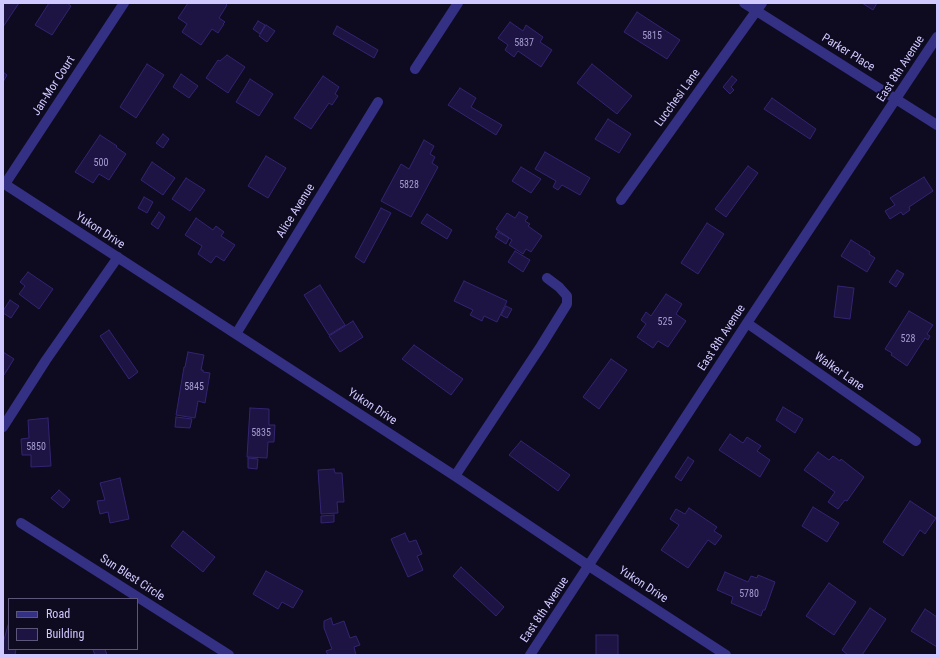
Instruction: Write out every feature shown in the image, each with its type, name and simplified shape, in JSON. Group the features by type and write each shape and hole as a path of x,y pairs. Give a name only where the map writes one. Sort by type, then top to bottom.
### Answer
{"street":[{"name":"Jan-Mor Court","path":"4,183 124,3"},
{"path":"416,68 458,3"},
{"name":"Parker Place","path":"744,3 759,7 937,125"},
{"name":"Lucchesi Lane","path":"621,200 759,7"},
{"name":"East 8th Avenue","path":"530,655 747,323 937,37"},
{"name":"Alice Avenue","path":"236,334 378,102"},
{"name":"Yukon Drive","path":"4,183 455,476 589,566 726,655"},
{"path":"3,428 46,360 118,257"},
{"path":"455,476 567,304 567,296 559,287 547,278"},
{"name":"Walker Lane","path":"747,323 916,442"},
{"name":"Sun Blest Circle","path":"21,523 228,655"}],"building":[{"path":"3,3 19,3 3,27"},
{"path":"49,3 67,3 71,6 52,35 35,25"},
{"path":"188,3 225,3 227,5 219,18 225,22 224,24 218,33 212,29 201,45 182,32 187,24 178,18"},
{"path":"862,3 877,3 873,10"},
{"path":"637,12 680,40 667,59 624,32"},
{"path":"258,21 265,25 260,34 253,29"},
{"path":"510,22 523,31 526,25 543,37 540,42 552,50 541,67 518,51 514,57 505,50 508,45 498,38"},
{"path":"266,25 275,31 267,42 259,36"},
{"path":"337,26 378,50 374,58 333,34"},
{"path":"227,55 245,67 228,93 206,78 218,60 220,61"},
{"path":"147,64 164,75 136,118 120,107"},
{"path":"592,64 632,96 617,114 577,83"},
{"path":"3,72 7,75 3,82"},
{"path":"181,74 198,86 189,98 173,87"},
{"path":"323,76 339,87 335,94 338,96 332,105 329,103 311,129 294,118"},
{"path":"732,76 737,80 731,87 734,90 730,94 723,87"},
{"path":"250,79 273,94 259,116 236,102"},
{"path":"460,88 476,98 471,107 502,125 496,135 448,105"},
{"path":"772,98 816,129 810,139 764,109"},
{"path":"608,119 631,134 619,153 595,139"},
{"path":"163,134 169,139 163,148 156,143"},
{"path":"100,135 126,154 109,180 99,174 93,183 75,172"},
{"path":"424,140 434,146 430,154 435,157 432,163 438,167 411,217 381,201 401,164 409,169"},
{"path":"545,152 590,178 580,195 562,185 558,190 553,187 556,181 535,169"},
{"path":"266,156 286,168 268,198 248,186"},
{"path":"152,162 175,178 163,195 141,180"},
{"path":"748,166 758,173 726,217 715,209"},
{"path":"521,167 541,179 531,193 512,181"},
{"path":"924,177 933,191 909,207 910,210 903,215 901,212 890,219 885,211 895,205 890,198"},
{"path":"186,178 205,190 190,211 172,199"},
{"path":"144,197 153,202 147,213 138,208"},
{"path":"381,208 391,213 364,263 355,257"},
{"path":"159,212 165,217 158,229 151,224"},
{"path":"519,212 528,217 525,221 530,224 528,226 542,236 531,252 526,249 523,254 509,245 512,240 496,229 507,213 515,218"},
{"path":"427,214 452,230 447,239 421,223"},
{"path":"196,218 213,230 216,226 224,232 221,236 235,245 224,261 216,256 211,263 198,254 202,246 185,235"},
{"path":"707,223 724,234 698,274 681,263"},
{"path":"498,232 509,238 506,244 495,237"},
{"path":"851,240 870,252 869,254 875,258 867,272 841,256"},
{"path":"515,251 530,260 523,272 508,262"},
{"path":"897,270 904,274 896,287 889,282"},
{"path":"28,272 53,289 39,309 19,294 25,286 20,282"},
{"path":"464,281 507,301 497,322 484,316 482,321 470,315 473,310 454,301"},
{"path":"320,285 345,325 329,335 304,295"},
{"path":"838,286 854,288 850,319 834,317"},
{"path":"666,294 682,304 676,314 686,321 668,347 658,341 653,348 637,337 646,324 641,320 646,312 651,316"},
{"path":"10,300 19,306 11,318 3,313"},
{"path":"506,306 512,309 507,318 501,315"},
{"path":"909,311 933,325 927,334 930,336 928,340 925,338 907,366 885,349"},
{"path":"353,321 363,337 340,352 329,336"},
{"path":"109,330 138,372 129,379 100,336"},
{"path":"414,345 463,379 451,395 402,359"},
{"path":"3,352 14,359 4,375 3,375"},
{"path":"188,352 204,355 201,370 203,370 203,372 210,373 205,403 198,401 195,418 176,415"},
{"path":"611,359 627,370 599,409 583,397"},
{"path":"783,407 803,419 795,433 776,420"},
{"path":"250,408 269,409 269,425 275,425 274,442 268,442 267,458 247,457"},
{"path":"176,417 192,419 190,428 175,427"},
{"path":"48,418 51,466 31,467 31,455 22,455 21,439 29,438 28,420"},
{"path":"730,434 743,443 747,437 761,446 757,451 770,460 760,477 719,450"},
{"path":"521,441 570,475 558,491 509,455"},
{"path":"818,452 829,460 833,456 840,461 841,459 864,477 847,501 845,500 838,509 828,502 835,492 804,470"},
{"path":"688,457 694,461 681,481 675,477"},
{"path":"248,458 258,459 257,469 248,468"},
{"path":"334,469 335,473 342,473 344,502 337,502 338,513 321,514 318,470"},
{"path":"120,478 129,519 110,523 108,512 100,514 97,501 105,500 100,483"},
{"path":"59,490 70,500 63,508 51,498"},
{"path":"910,501 936,518 925,534 920,530 903,556 883,542"},
{"path":"813,507 839,523 827,542 802,526"},
{"path":"689,508 717,527 714,531 722,536 715,545 708,540 688,568 661,550 679,525 670,519 676,509 685,514"},
{"path":"334,515 334,522 321,523 321,516"},
{"path":"183,531 215,557 203,572 171,546"},
{"path":"405,533 409,542 416,540 422,554 417,556 423,570 408,577 391,539"},
{"path":"461,567 504,607 496,616 453,576"},
{"path":"266,571 303,591 293,608 282,602 278,609 253,594"},
{"path":"725,572 748,582 751,576 757,578 758,575 775,582 765,610 763,610 761,616 731,603 733,597 717,590"},
{"path":"829,583 856,602 834,635 806,616"},
{"path":"870,608 886,619 862,655 848,655 842,650"},
{"path":"925,609 937,617 937,647 911,631"},
{"path":"331,618 333,625 344,621 350,638 356,636 360,645 354,647 356,655 328,655 326,651 332,649 324,628 324,621"},
{"path":"8,626 8,650 16,650 15,655 3,655 3,643"},
{"path":"596,635 618,635 618,655 596,655"},
{"path":"93,650 105,650 107,655 95,655"}]}
